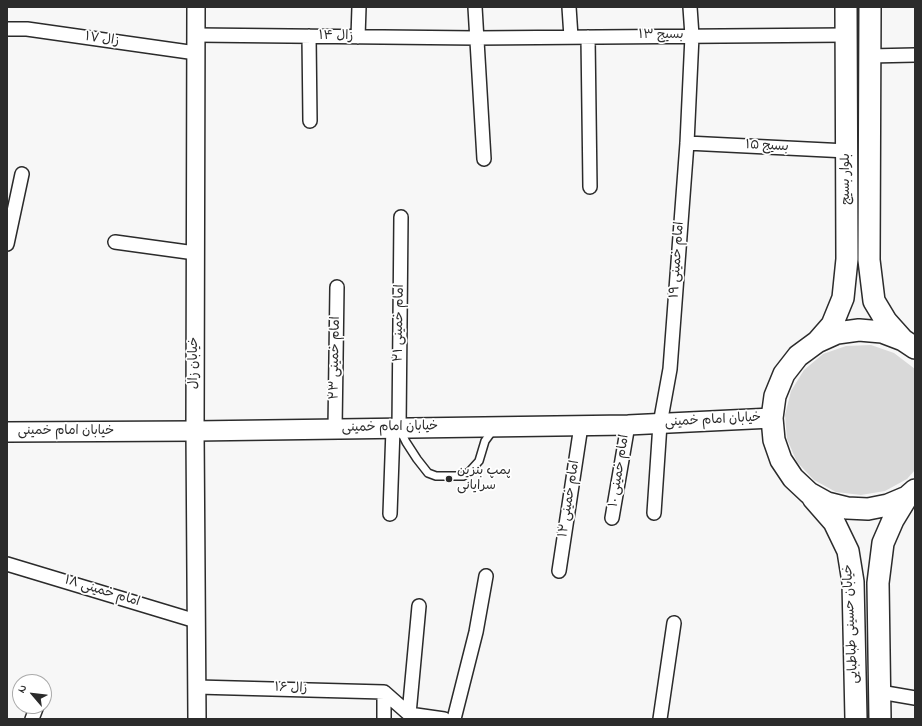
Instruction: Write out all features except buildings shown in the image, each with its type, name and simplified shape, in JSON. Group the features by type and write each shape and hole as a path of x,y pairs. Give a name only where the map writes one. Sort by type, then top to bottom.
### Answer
{"main road":[{"name":"بلوار بسیج","path":"817,342 832,325 843,298 847,259 846,7"},
{"name":"بلوار بسیج","path":"870,7 869,260 874,301 886,321 909,344"},
{"path":"909,344 882,332 860,330 837,333 817,342 798,356 784,374 775,396 772,418 774,440 781,460 793,478 809,493 827,503 847,508 868,509 888,505 911,493"},
{"name":"خیابان امام خمینی","path":"7,432 195,432 581,426 660,424 772,418"},
{"name":"خیابان حسینی طباطبایی","path":"809,493 834,522 848,551 853,582 856,719"},
{"name":"خیابان حسینی طباطبایی","path":"880,719 878,583 883,542 893,520 911,493"}],"street":[{"name":"خیابان زال","path":"196,7 195,432 197,719"},
{"path":"358,37 359,7"},
{"path":"475,7 484,159"},
{"path":"569,7 571,37"},
{"name":"امام خمینی ۱۹","path":"654,512 660,424 670,369 687,143 692,36 690,7"},
{"name":"زال ۱۷","path":"7,29 27,29 196,52"},
{"name":"زال ۱۴","path":"196,35 476,38"},
{"name":"بسیج ۱۳","path":"476,38 846,35"},
{"path":"309,36 310,121"},
{"path":"588,37 590,187"},
{"path":"870,56 915,55"},
{"name":"بسیج ۱۵","path":"687,143 847,152"},
{"path":"7,244 22,174"},
{"name":"امام خمینی ۲۱","path":"390,514 396,428 401,217"},
{"path":"115,242 196,253"},
{"name":"امام خمینی ۲۳","path":"335,429 337,288"},
{"name":"امام خمینی ۱۰","path":"612,518 628,425"},
{"name":"امام خمینی ۱۲","path":"559,571 581,426"},
{"name":"امام خمینی ۱۸","path":"7,564 196,620"},
{"path":"454,719 476,632 486,576"},
{"path":"409,714 419,606"},
{"path":"660,719 674,623"},
{"name":"زال ۱۶","path":"197,686 384,692"},
{"path":"384,692 409,714 444,719"},
{"path":"384,692 384,719"},
{"path":"880,692 915,698"}],"lane":[{"path":"396,428 428,473 436,476 463,476 479,461 485,441 494,427"}],"shaded area":[{"path":"871,345 894,353 915,369 915,470 907,479 885,491 861,495 836,492 814,480 797,462 787,439 785,415 791,391 804,370 823,354 846,346"}],"place":[{"name":"پمپ بنزین سرایانی","path":"449,479"}]}
